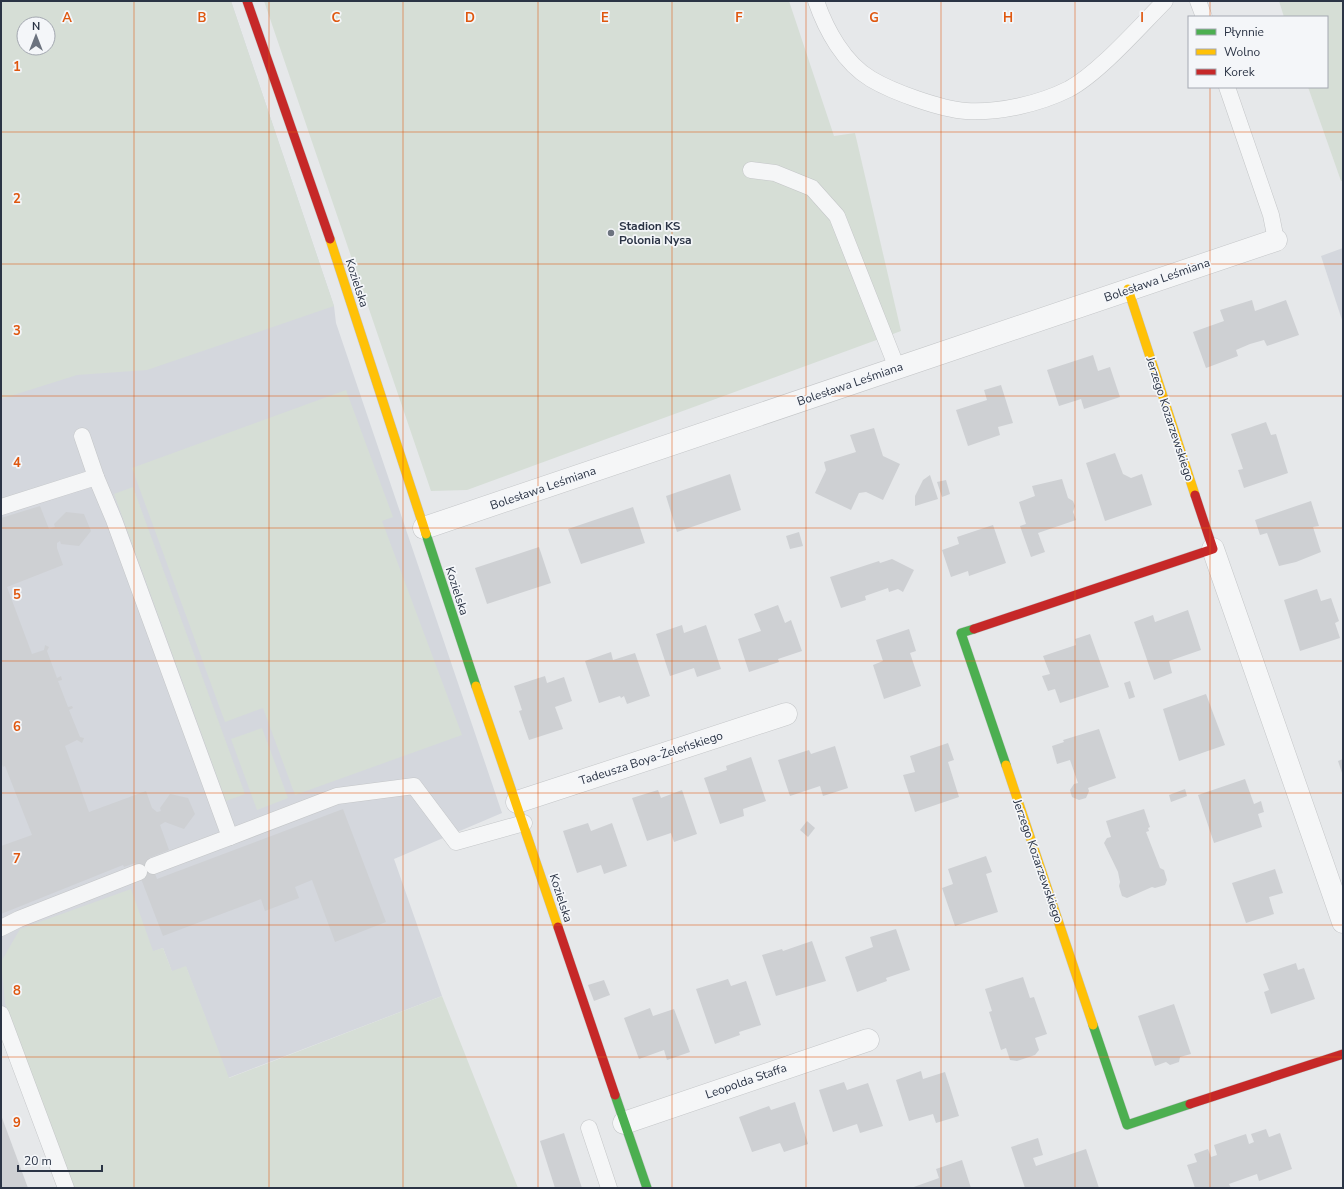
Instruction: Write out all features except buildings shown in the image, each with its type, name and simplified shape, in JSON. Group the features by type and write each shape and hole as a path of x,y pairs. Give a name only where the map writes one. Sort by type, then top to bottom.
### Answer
{"street":[{"name":"Kozielska","path":"247,1 314,191 456,627 517,802 647,1188"},
{"name":"Bolesława Leśmiana","path":"424,528 1276,240"},
{"name":"Jerzego Kozarzewskiego","path":"1128,289 1213,549 1343,922"},
{"name":"Jerzego Kozarzewskiego","path":"1213,549 961,633 1127,1124 1343,1054"},
{"name":"Tadeusza Boya-Żeleńskiego","path":"517,802 786,714"},
{"name":"Leopolda Staffa","path":"624,1123 868,1040"}],"lane":[{"path":"816,1 831,36 849,60 870,79 906,94 965,111 1001,109 1037,101 1069,88 1095,70 1165,1"},
{"path":"1198,1 1204,16"},
{"path":"1227,88 1271,215 1276,240"},
{"path":"751,170 775,174 812,188 837,216 897,368"},
{"path":"82,436 230,837"},
{"path":"1,507 96,477"},
{"path":"1,928 19,919 146,869 337,796 414,786 456,842 524,823"},
{"path":"1,1014 66,1188"},
{"path":"589,1128 609,1188"}],"shaded area":[{"path":"1,1 231,1 334,306 336,323 502,813 394,859 442,996 228,1078 186,967 172,972 163,948 1,1010"},
{"path":"1,1 231,1 334,306 147,370 77,375 1,399"},
{"name":"Stadion KS Polonia Nysa","path":"264,1 789,1 834,136 855,133 901,331 467,490 431,491"},
{"path":"1279,1 1343,1 1343,181 1341,181 1308,88 1328,88 1328,16 1284,16"},
{"path":"1343,248 1343,323 1321,256"},
{"path":"346,390 393,517 382,521 462,735 295,795 263,708 225,722 132,468"},
{"path":"133,487 245,794 226,801 114,494"},
{"path":"262,728 288,798 257,810 231,739"},
{"path":"131,889 153,951 163,948 172,971 186,966 229,1078 442,996 518,1188 73,1188 5,1003 1,962 20,929"}],"traffic: fast":[{"path":"426,534 476,686"},
{"path":"974,629 961,633 1006,765"},
{"path":"1093,1025 1127,1125 1190,1104"},
{"path":"615,1095 647,1188"}],"traffic: slow":[{"path":"330,239 426,534"},
{"path":"1128,289 1195,495"},
{"path":"476,686 558,927"},
{"path":"1006,765 1093,1025"}],"traffic: jam":[{"path":"247,1 330,239"},
{"path":"974,629 1213,549 1195,495"},
{"path":"558,927 615,1095"},
{"path":"1190,1104 1343,1054"}],"place":[{"name":"Stadion KS Polonia Nysa","path":"611,233"}]}
